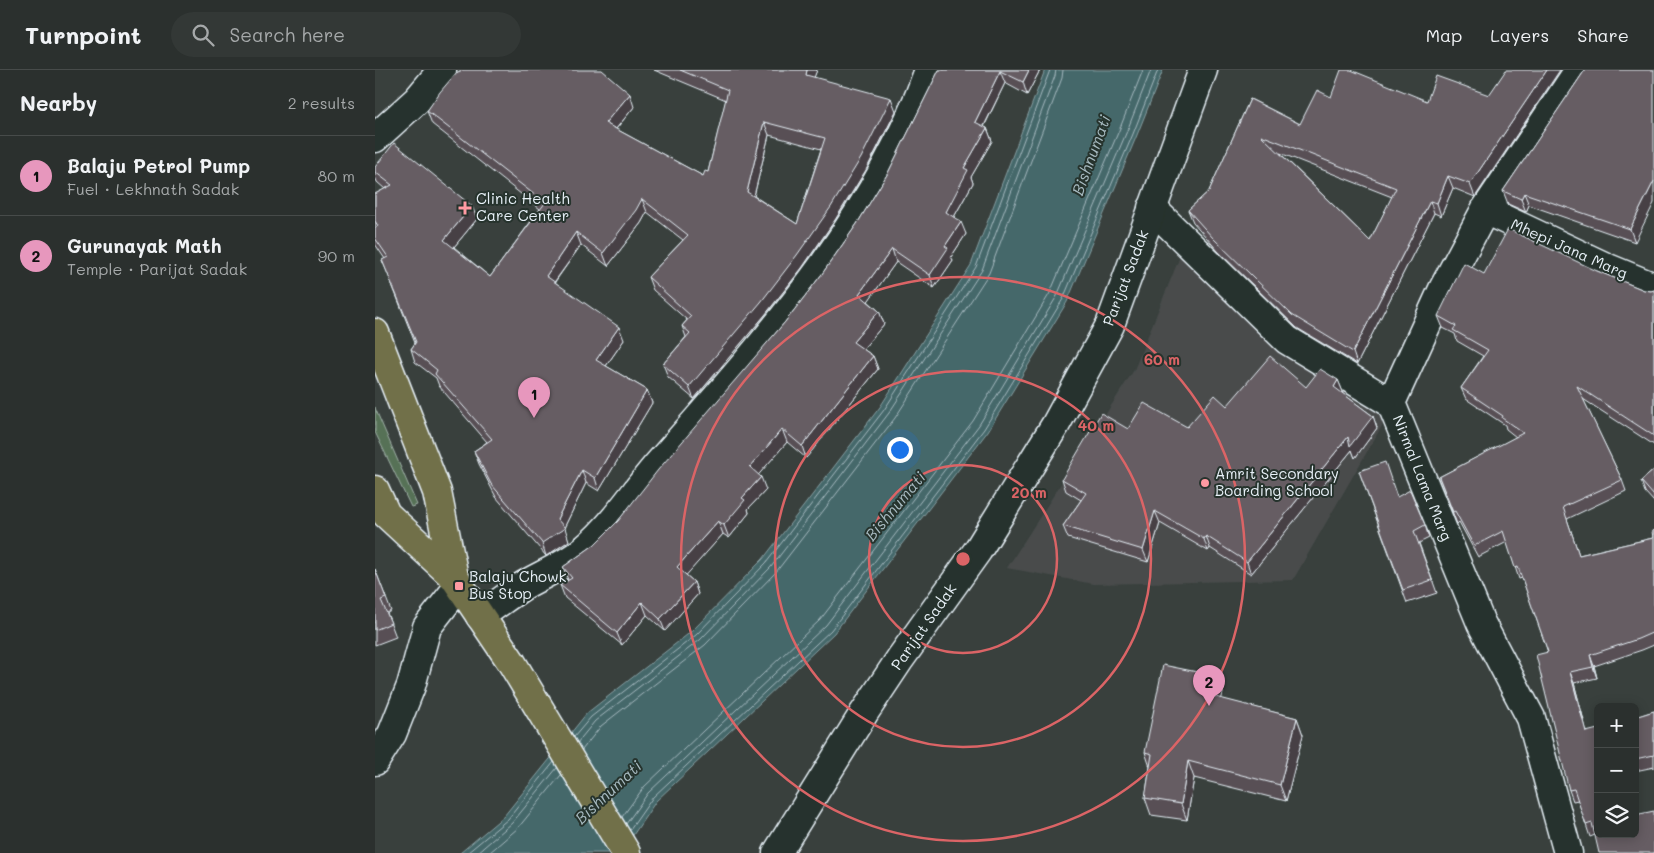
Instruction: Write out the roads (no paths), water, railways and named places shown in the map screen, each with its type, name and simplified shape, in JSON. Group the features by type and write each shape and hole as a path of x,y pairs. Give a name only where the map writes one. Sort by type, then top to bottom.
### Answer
{"main road":[{"path":"375,333 437,492 457,581"},
{"path":"375,490 387,514 457,581 512,663 626,853"}],"street":[{"path":"375,138 417,100 442,70"},
{"path":"480,616 525,585 576,556 609,526 658,464 743,367 813,280 863,205 896,148 919,98 929,70"},
{"name":"Parijat Sadak","path":"777,853 880,690 978,550 1056,424 1110,325 1203,70"},
{"name":"Nirmal Lama Marg","path":"1568,853 1531,718 1481,622 1391,403 1443,289 1485,210 1579,70"},
{"name":"Parijat Sadak","path":"1152,208 1287,340 1391,403"},
{"name":"Mhepi Jana Marg","path":"1485,210 1599,264 1654,287"},
{"path":"375,761 392,734 411,686 427,627 457,581"}],"water":[{"name":"Bishnumati","path":"1045,70 1163,70 1067,302 988,431 834,633 656,801 621,853 460,853 504,816 587,713 692,631 763,559 880,407 971,265"}],"place":[{"name":"Clinic Health Care Center","path":"465,208"},
{"name":"Balaju Petrol Pump","path":"534,418"},
{"name":"Amrit Secondary Boarding School","path":"1205,483"},
{"name":"Balaju Chowk Bus Stop","path":"459,586"},
{"name":"Gurunayak Math","path":"1209,706"}]}
